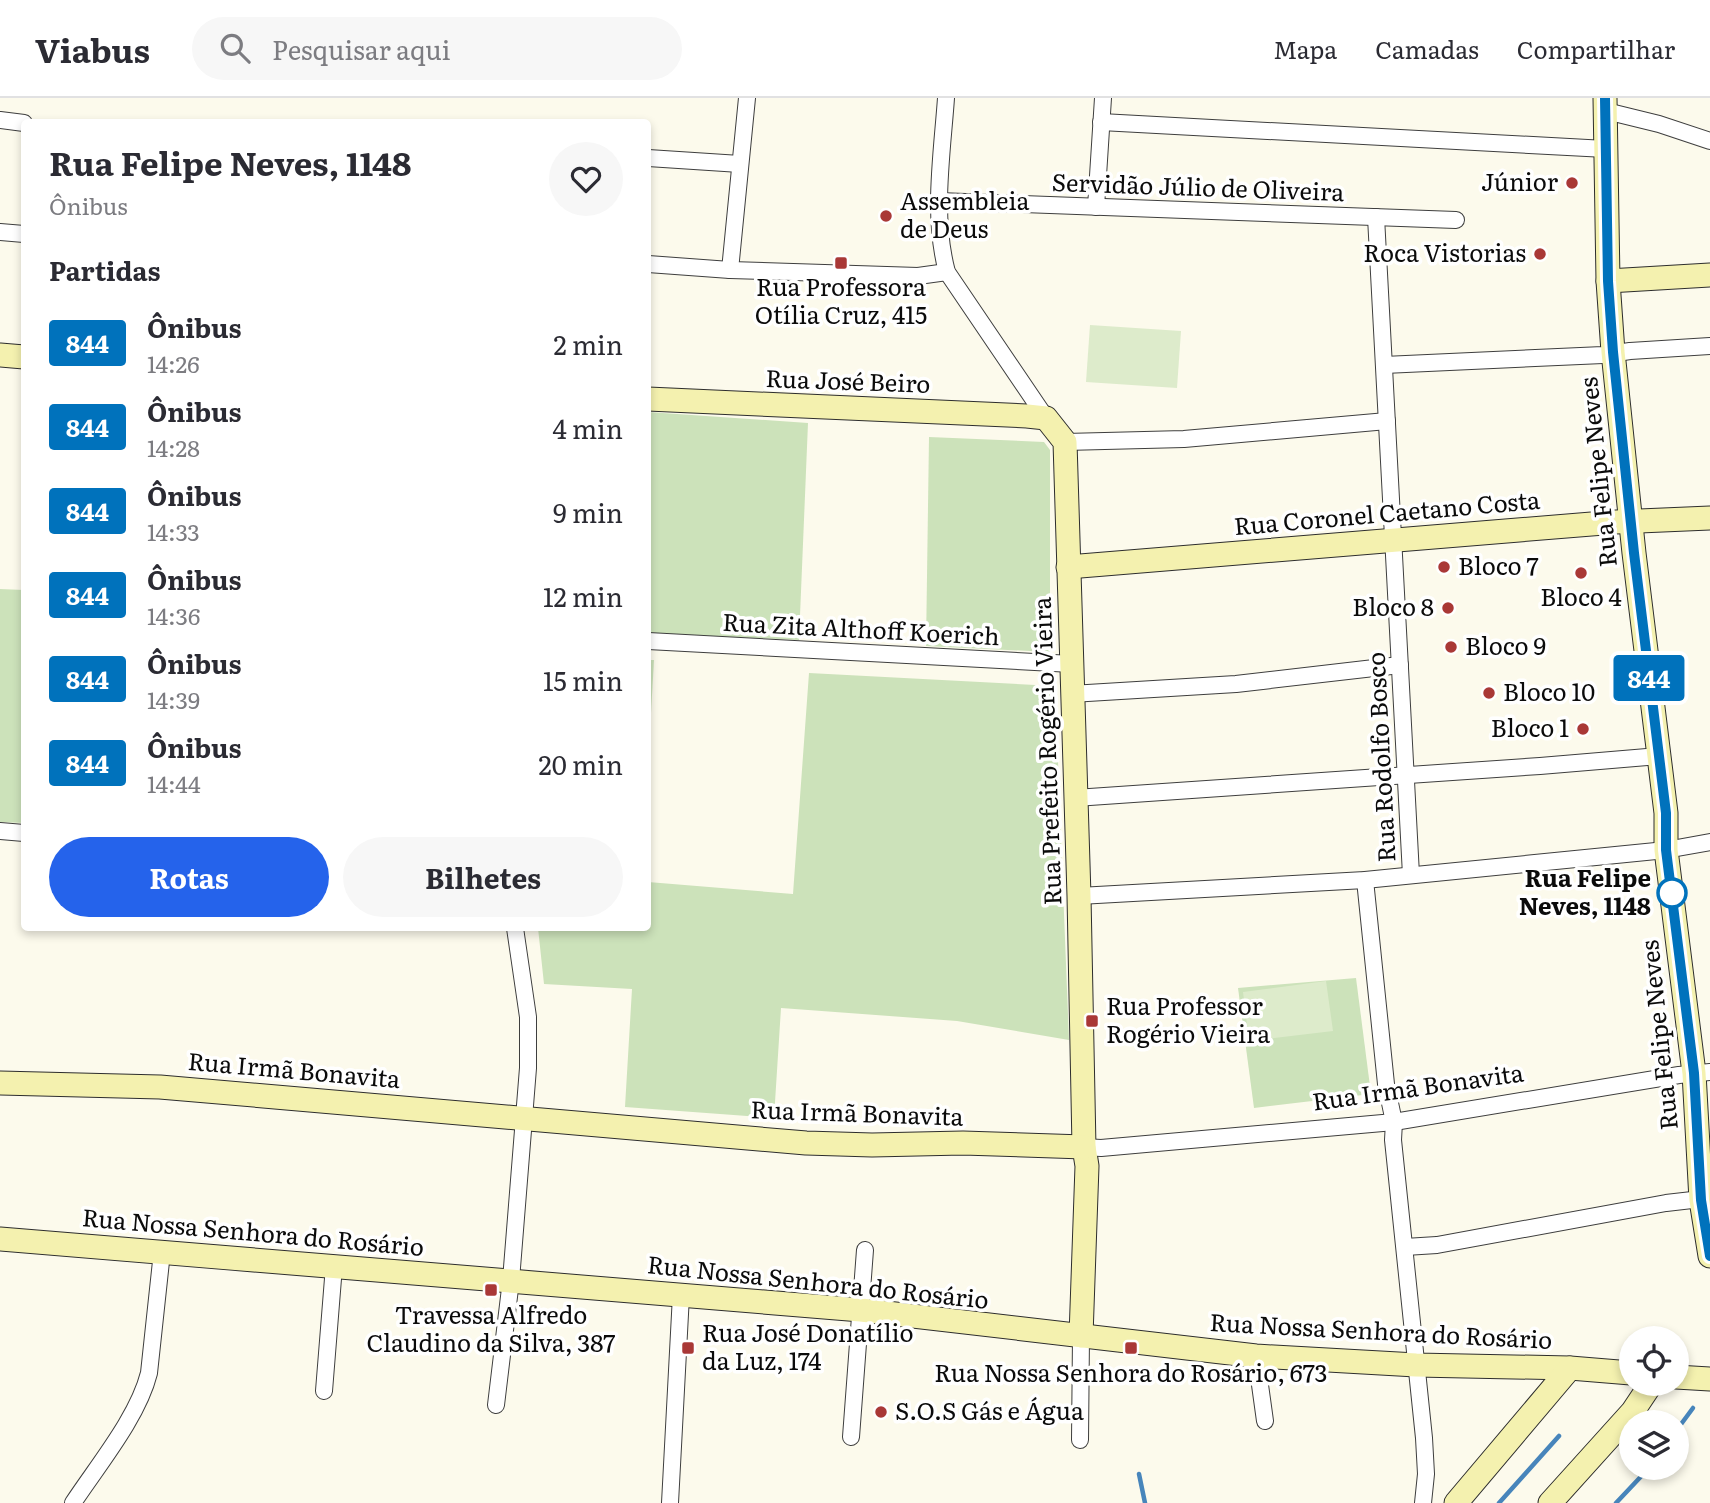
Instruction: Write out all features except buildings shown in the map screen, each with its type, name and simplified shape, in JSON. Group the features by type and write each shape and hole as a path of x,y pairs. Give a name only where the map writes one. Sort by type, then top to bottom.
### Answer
{"street":[{"path":"730,270 747,98"},
{"path":"946,98 939,201 942,250 947,272 1065,442 1184,439 1387,421"},
{"path":"1096,207 1103,98"},
{"path":"1605,105 1710,141"},
{"name":"Rua Felipe Neves","path":"1605,105 1608,281 1613,352 1666,813 1666,850 1702,1073 1705,1199 1710,1256"},
{"path":"0,120 21,123"},
{"path":"1101,122 1606,149"},
{"path":"651,158 740,164"},
{"name":"Servidão Júlio de Oliveira","path":"939,201 1456,220"},
{"name":"Rua Rodolfo Bosco","path":"1376,217 1411,875"},
{"path":"0,232 21,234"},
{"path":"651,264 730,270 918,276 947,272"},
{"path":"1608,281 1710,275"},
{"path":"1384,365 1603,355 1613,352 1710,346"},
{"path":"0,355 21,357"},
{"name":"Rua José Beiro","path":"651,399 1046,418"},
{"name":"Rua Prefeito Rogério Vieira","path":"1065,442 1084,1147 1087,1166 1080,1440"},
{"name":"Rua Coronel Caetano Costa","path":"1068,567 1393,539 1631,521 1710,518"},
{"name":"Rua Zita Althoff Koerich","path":"651,641 1072,664"},
{"path":"1072,694 1236,684 1400,665"},
{"path":"1075,798 1659,756"},
{"path":"0,831 21,832"},
{"path":"1079,896 1365,880 1666,850 1710,842"},
{"path":"1365,880 1386,1084 1394,1122 1393,1140 1424,1438 1426,1474 1423,1503"},
{"path":"496,1405 511,1280 528,1068 528,1017 515,931"},
{"name":"Rua Irmã Bonavita","path":"0,1083 160,1087 806,1143 963,1143 1101,1148 1394,1122 1702,1073"},
{"path":"1405,1247 1437,1245 1667,1203 1705,1199"},
{"name":"Rua Nossa Senhora do Rosário","path":"0,1239 861,1310 1256,1356 1619,1372"},
{"path":"852,1437 865,1250"},
{"path":"73,1503 145,1389 162,1252"},
{"path":"324,1391 334,1266"},
{"path":"670,1503 681,1295"},
{"path":"1256,1356 1265,1421"},
{"path":"1455,1503 1570,1368"},
{"path":"1689,1378 1710,1379"},
{"path":"1550,1503 1643,1396"}],"green space":[{"path":"1090,325 1181,331 1177,388 1086,382"},
{"path":"651,412 808,423 799,640 651,633"},
{"path":"929,437 1044,442 1050,450 1050,652 926,646"},
{"path":"0,589 21,590 21,823 0,822"},
{"path":"651,660 654,660 651,713"},
{"path":"809,673 1055,686 1069,1040 957,1021 781,1008 774,1118 625,1107 632,989 544,984 538,931 651,931 651,882 793,894"},
{"path":"1356,978 1371,1094 1254,1108 1238,988"},
{"path":"1326,981 1333,1031 1249,1041 1243,992"}],"waterway":[{"path":"1689,1413 1693,1408"},
{"path":"1499,1503 1559,1436"},
{"path":"1139,1474 1145,1503"},
{"path":"1616,1503 1638,1480"}],"bus line":[{"name":"844","path":"1605,98 1608,281 1613,352 1666,813 1666,850 1694,1073 1701,1200 1710,1256"}],"place":[{"name":"Júnior","path":"1572,183"},
{"name":"Assembleia de Deus","path":"886,216"},
{"name":"Roca Vistorias","path":"1540,254"},
{"name":"Rua Professora Otília Cruz, 415","path":"841,263"},
{"name":"Bloco 7","path":"1444,567"},
{"name":"Bloco 4","path":"1581,573"},
{"name":"Bloco 8","path":"1448,608"},
{"name":"Bloco 9","path":"1451,647"},
{"name":"Bloco 10","path":"1489,693"},
{"name":"Bloco 1","path":"1583,729"},
{"name":"Rua Felipe Neves, 1148","path":"1672,893"},
{"name":"Rua Professor Rogério Vieira","path":"1092,1021"},
{"name":"Travessa Alfredo Claudino da Silva, 387","path":"491,1290"},
{"name":"Rua José Donatílio da Luz, 174","path":"688,1348"},
{"name":"Rua Nossa Senhora do Rosário, 673","path":"1131,1348"},
{"name":"S.O.S Gás e Água","path":"881,1412"}]}
